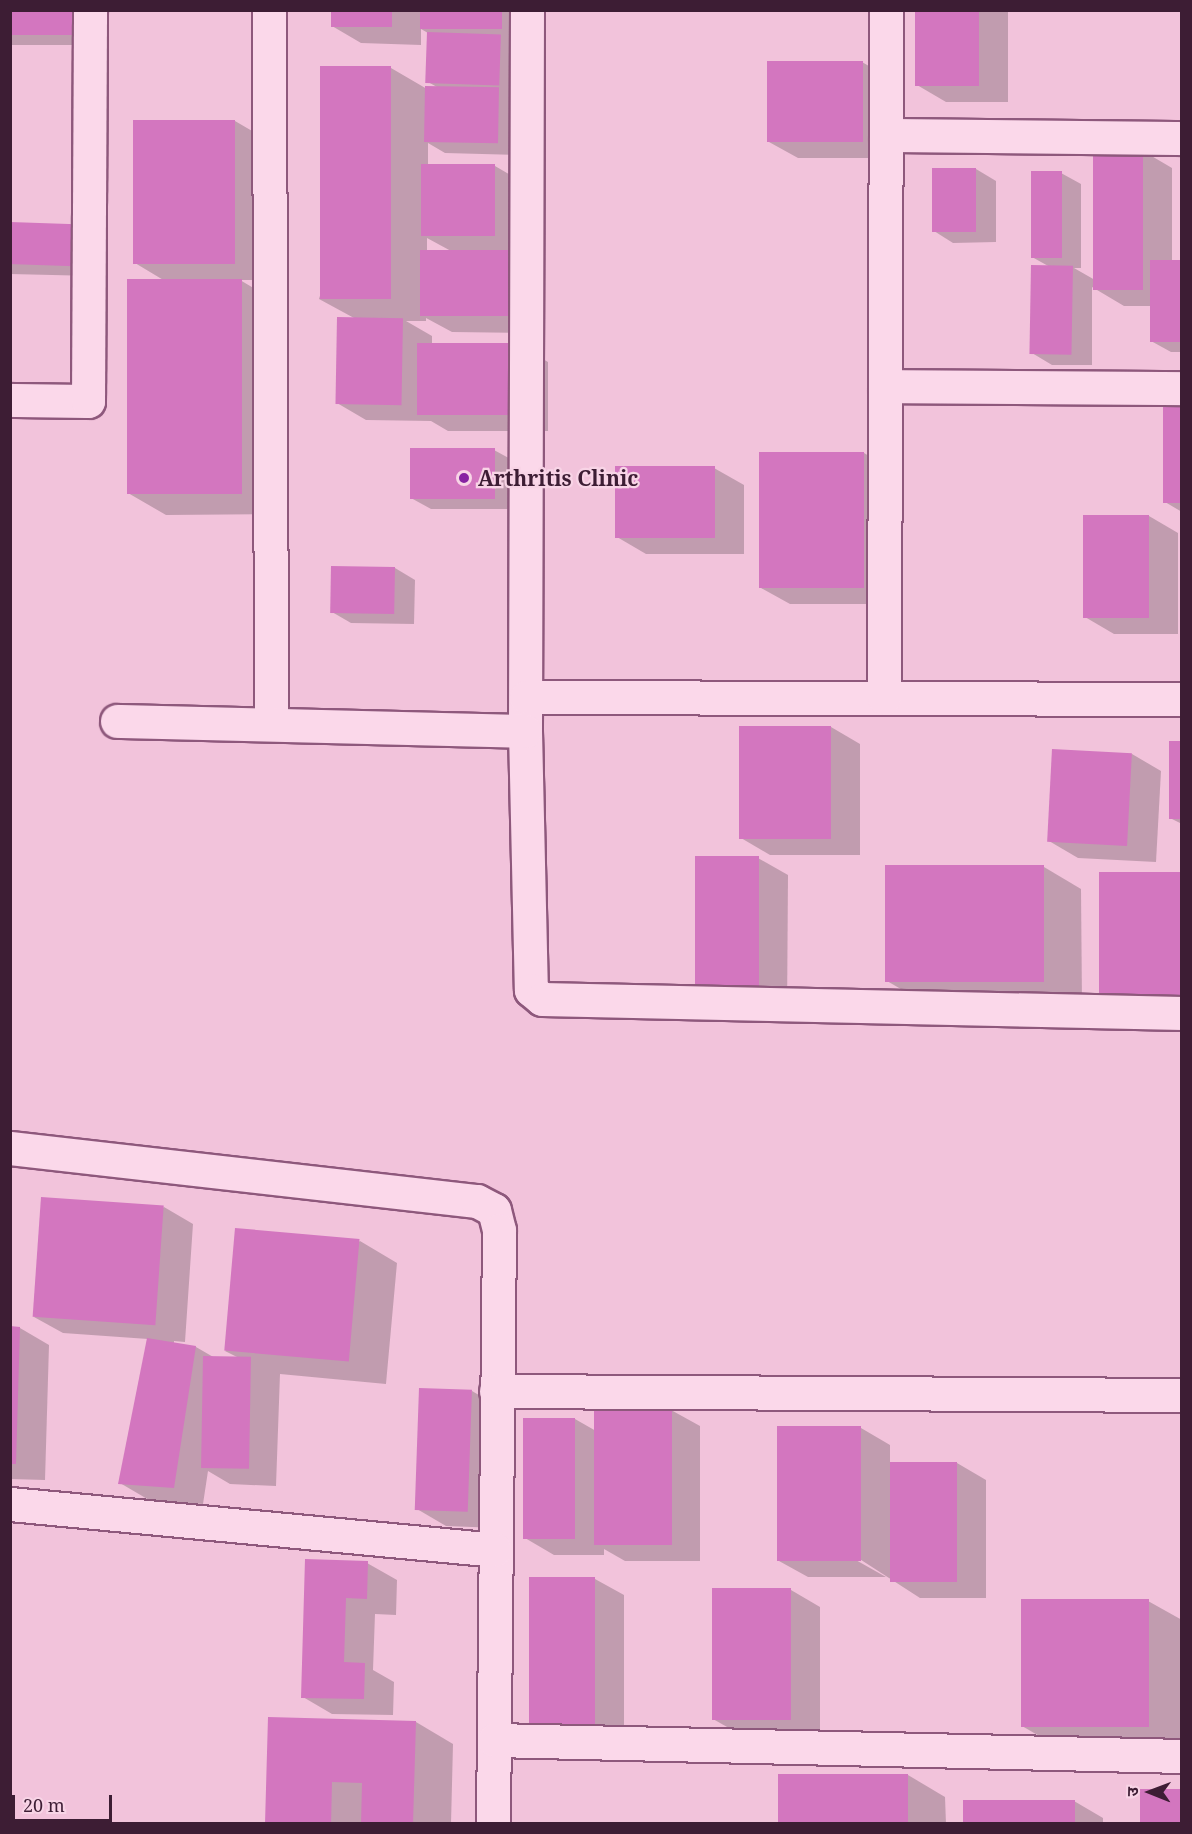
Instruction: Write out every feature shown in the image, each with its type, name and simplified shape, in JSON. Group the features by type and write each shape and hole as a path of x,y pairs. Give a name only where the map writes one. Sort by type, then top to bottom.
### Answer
{"street":[{"path":"10,400 88,402 90,10"},
{"path":"269,10 271,724"},
{"path":"527,10 525,731 529,983 531,990 543,999 1182,1012"},
{"path":"884,698 886,10"},
{"path":"886,135 1182,138"},
{"path":"885,386 1182,387"},
{"path":"526,697 1182,699"},
{"path":"117,721 525,731"},
{"path":"10,1148 477,1201 494,1210 499,1230 493,1824"},
{"path":"496,1391 1182,1395"},
{"path":"10,1504 495,1550"},
{"path":"494,1740 1182,1756"}],"building":[{"path":"10,10 78,10 78,35 10,35"},
{"path":"331,10 392,10 392,27 331,27"},
{"path":"420,10 502,10 502,29 420,29"},
{"path":"915,10 979,10 979,86 915,86"},
{"path":"427,32 501,35 499,86 425,83"},
{"path":"767,61 863,61 863,142 767,142"},
{"path":"320,66 391,66 391,299 320,299"},
{"path":"425,86 499,87 498,143 424,142"},
{"path":"133,120 235,120 235,264 133,264"},
{"path":"1093,150 1143,150 1143,290 1093,290"},
{"path":"421,164 495,164 495,236 421,236"},
{"path":"932,168 976,168 976,232 932,232"},
{"path":"1031,171 1062,171 1062,258 1031,258"},
{"path":"10,222 76,224 74,266 10,264"},
{"path":"420,250 513,250 513,316 420,316"},
{"path":"1150,260 1182,260 1182,342 1150,342"},
{"path":"1031,265 1073,266 1071,355 1029,354"},
{"path":"127,279 242,279 242,494 127,494"},
{"path":"337,317 403,318 401,405 335,404"},
{"path":"417,343 519,343 519,415 417,415"},
{"path":"1163,394 1182,394 1182,503 1163,503"},
{"path":"410,448 495,448 495,499 410,499"},
{"path":"759,452 864,452 864,588 759,588"},
{"path":"615,466 715,466 715,538 615,538"},
{"path":"1083,515 1149,515 1149,618 1083,618"},
{"path":"331,566 395,567 394,614 330,613"},
{"path":"739,726 831,726 831,839 739,839"},
{"path":"1169,741 1182,741 1182,819 1169,819"},
{"path":"1052,749 1132,753 1127,846 1047,842"},
{"path":"695,856 759,856 759,999 695,999"},
{"path":"885,865 1044,865 1044,982 885,982"},
{"path":"1099,872 1182,872 1182,996 1099,996"},
{"path":"41,1197 164,1206 155,1325 33,1317"},
{"path":"235,1228 360,1239 349,1361 224,1351"},
{"path":"10,1326 20,1327 16,1464 10,1464"},
{"path":"147,1338 196,1346 174,1488 118,1484"},
{"path":"203,1356 251,1357 249,1469 201,1468"},
{"path":"419,1388 472,1390 468,1512 415,1510"},
{"path":"594,1408 672,1408 672,1545 594,1545"},
{"path":"523,1418 575,1418 575,1539 523,1539"},
{"path":"777,1426 861,1426 861,1561 777,1561"},
{"path":"890,1462 957,1462 957,1582 890,1582"},
{"path":"305,1559 368,1561 367,1599 346,1598 344,1662 365,1663 364,1699 301,1698"},
{"path":"529,1577 595,1577 595,1725 529,1725"},
{"path":"712,1588 791,1588 791,1720 712,1720"},
{"path":"1021,1599 1149,1599 1149,1727 1021,1727"},
{"path":"268,1717 416,1721 413,1824 361,1824 362,1783 332,1782 331,1824 265,1824"},
{"path":"778,1774 908,1774 908,1824 778,1824"},
{"path":"1140,1789 1182,1789 1182,1824 1140,1824"},
{"path":"963,1800 1075,1800 1075,1824 963,1824"}],"place":[{"name":"Arthritis Clinic","path":"464,478"}]}
